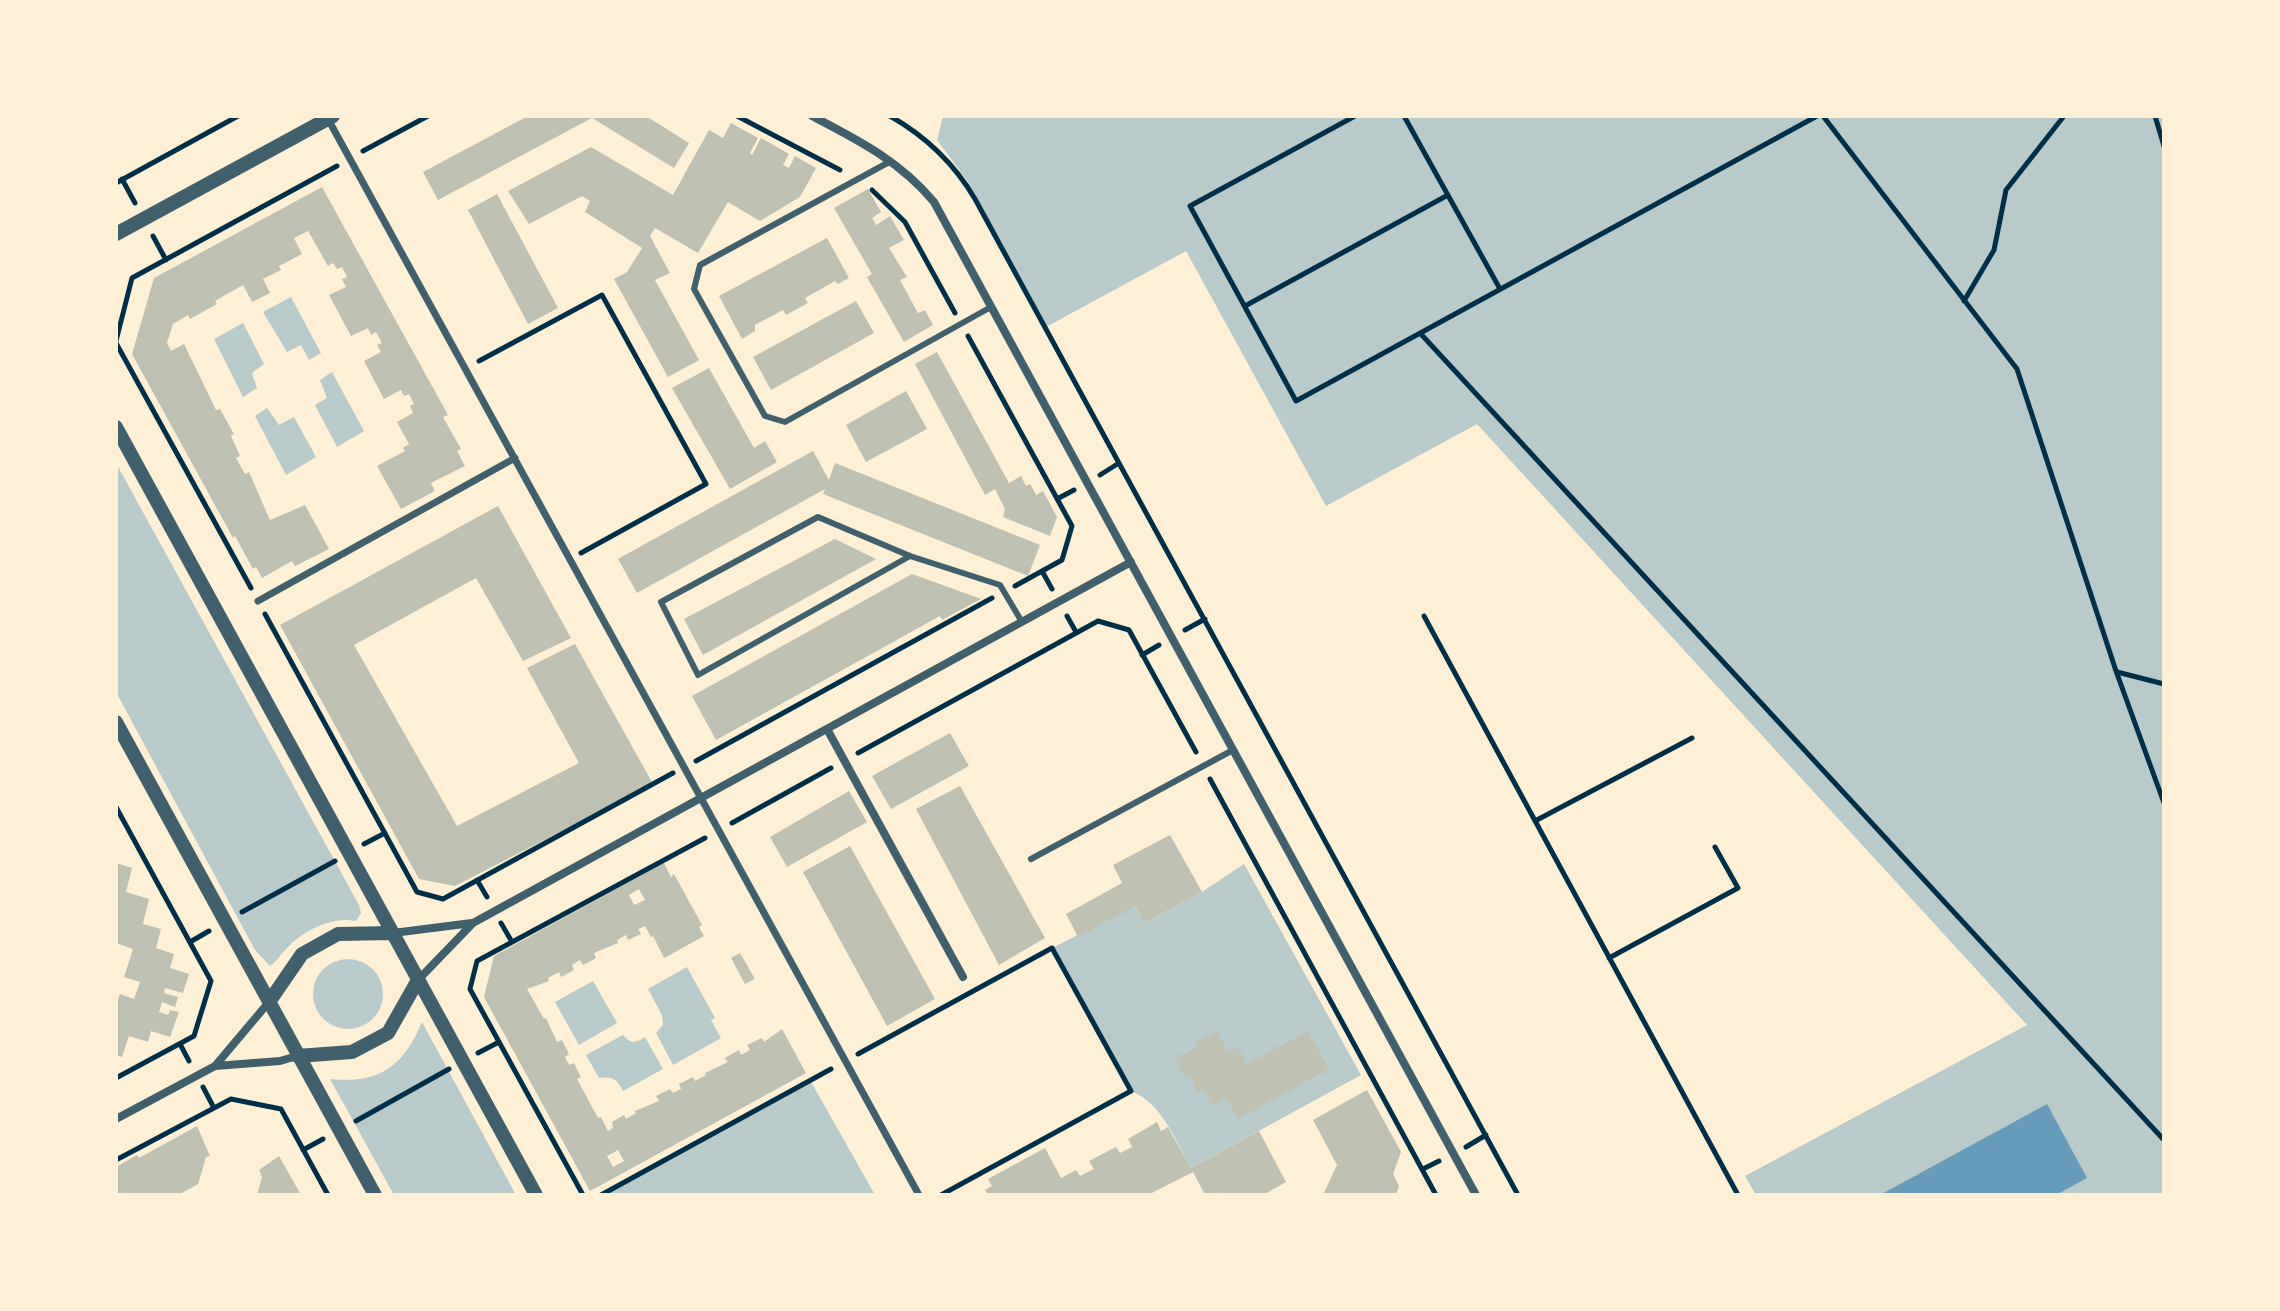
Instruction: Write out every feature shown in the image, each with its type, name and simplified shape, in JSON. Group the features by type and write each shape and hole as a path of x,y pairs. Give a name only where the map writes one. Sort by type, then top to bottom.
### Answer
{"street":[{"path":"812,116 893,161 934,202 1476,1195"},
{"path":"116,234 331,117 350,158 919,1195"},
{"path":"117,430 536,1195"},
{"path":"258,601 515,458"},
{"path":"215,1066 352,1052 388,1033 418,980 473,923 1131,562"},
{"path":"116,722 375,1195"},
{"path":"827,729 963,977"},
{"path":"116,1119 215,1066 269,1002 302,954 338,934 393,933 473,923"}],"lane":[{"path":"893,161 700,265 694,289 765,416 785,422 991,307"},
{"path":"910,556 698,675 661,602 818,517 910,556 1000,585 1022,622"},
{"path":"1031,859 1233,750"}],"path":[{"path":"116,183 238,116"},
{"path":"116,341 132,278 428,116"},
{"path":"417,892 443,899 1062,560 1072,526 905,222 884,199 857,180 737,116"},
{"path":"890,116 933,145 964,181 1518,1195"},
{"path":"1355,116 1190,206 1296,401 1820,116 2017,369 2116,671 2164,803"},
{"path":"1404,116 1500,289"},
{"path":"1964,301 1994,250 2006,190 2064,116"},
{"path":"2155,116 2164,146"},
{"path":"1245,306 1448,195"},
{"path":"465,368 602,295 706,484 570,559"},
{"path":"1420,333 2164,1140"},
{"path":"1424,616 1738,1195"},
{"path":"583,1195 470,989 477,961 1098,621 1129,630 1436,1195"},
{"path":"2116,671 2164,684"},
{"path":"1535,821 1692,738"},
{"path":"116,807 211,981 194,1036 116,1078"},
{"path":"190,942 385,833"},
{"path":"1609,958 1738,888 1715,847"},
{"path":"601,1195 1052,948 1131,1091 941,1195"},
{"path":"303,1150 499,1042"},
{"path":"116,1160 231,1099 281,1109 328,1195"}],"shaded area":[{"path":"943,116 2164,116 2164,1195 1756,1195 1745,1176 2027,1025 1477,424 1326,506 1186,251 1046,327 966,179 937,140"},
{"path":"291,297 321,353 309,360 301,345 287,352 263,312"},
{"path":"243,323 264,364 252,373 257,388 243,397 214,339"},
{"path":"332,372 364,431 337,447 315,405 327,398 320,380"},
{"path":"267,408 279,425 294,417 316,457 286,475 255,416"},
{"path":"116,463 359,905 361,913 356,921 337,921 310,930 294,941 270,966 255,950 116,692"},
{"path":"1244,864 1361,1075 1191,1168 1159,1113 1142,1096 1131,1091 1052,948 1135,906 1144,923 1202,892"},
{"path":"348,959 373,969 383,994 373,1019 348,1029 323,1019 313,994 323,969"},
{"path":"687,967 715,1018 711,1020 721,1038 673,1065 656,1033 663,1025 662,1015 648,989"},
{"path":"593,981 617,1023 579,1045 555,1002"},
{"path":"422,1022 516,1195 394,1195 330,1079 362,1079 387,1069 406,1051"},
{"path":"623,1035 633,1042 645,1037 663,1069 623,1091 614,1079 599,1078 586,1055"},
{"path":"810,1080 875,1195 601,1195"}],"water":[{"path":"2047,1104 2087,1178 2056,1195 1880,1195"}],"building":[{"path":"528,116 646,116 689,143 674,168 592,118 438,200 423,172"},
{"path":"731,123 758,138 750,153 752,155 761,138 789,154 783,165 789,168 795,156 816,168 800,197 760,221 728,202 698,253 655,228 650,236 670,273 655,280 699,360 668,377 614,279 627,272 642,248 585,212 590,201 582,196 529,224 508,191 591,147 673,195 709,130 723,138"},
{"path":"322,187 448,415 443,417 461,449 457,451 465,466 431,483 435,491 401,509 377,466 405,451 403,448 409,444 397,422 413,413 410,406 414,404 409,394 404,396 401,390 384,399 364,361 381,352 377,345 382,343 376,332 371,335 368,328 351,336 329,295 346,287 342,279 347,277 342,267 337,269 333,263 328,266 308,231 294,238 302,254 263,279 270,293 252,302 243,285 215,301 217,304 190,319 188,315 173,324 167,343 171,351 184,344 216,410 220,409 234,434 231,436 240,456 236,458 245,474 249,472 270,520 305,505 329,549 295,566 292,561 262,578 256,567 253,569 235,536 233,538 132,354 154,278"},
{"path":"868,189 881,212 872,218 876,225 890,216 904,240 889,248 907,277 900,280 918,313 925,310 933,325 904,342 867,277 872,274 834,208"},
{"path":"497,194 558,308 528,324 468,210"},
{"path":"827,238 849,278 838,284 835,281 805,298 808,303 786,315 783,310 755,325 755,331 742,339 719,296"},
{"path":"856,301 874,333 771,390 753,357"},
{"path":"937,352 1009,483 1021,476 1036,495 1043,491 1057,517 1050,536 1003,517 1005,509 995,489 985,495 915,364"},
{"path":"709,368 754,448 765,441 777,462 730,489 672,388"},
{"path":"906,391 927,429 866,462 846,425"},
{"path":"813,451 829,480 835,463 1040,545 1028,576 823,494 825,489 637,593 618,559"},
{"path":"498,506 571,638 523,661 476,578 354,645 457,826 579,763 527,668 575,644 653,784 455,886 419,879 280,625"},
{"path":"835,539 876,559 703,655 684,619"},
{"path":"912,574 981,599 942,620 940,616 716,740 692,696"},
{"path":"950,733 969,766 891,809 872,776"},
{"path":"960,786 1045,938 999,965 916,809"},
{"path":"849,791 867,822 787,867 770,837"},
{"path":"1170,835 1202,892 1144,923 1135,906 1078,937 1066,914 1122,883 1113,865"},
{"path":"850,846 935,999 887,1026 803,872"},
{"path":"116,863 132,868 126,892 149,899 143,924 161,929 156,948 174,954 170,968 189,974 183,993 165,988 164,993 178,997 175,1007 162,1002 159,1012 168,1015 170,1010 179,1012 170,1037 151,1031 148,1042 129,1036 122,1057 116,1055 116,1005 120,994 134,999 140,982 124,977 133,949 116,943"},
{"path":"664,863 671,877 674,874 702,925 699,927 704,936 664,958 645,926 638,929 641,934 628,940 626,935 617,940 618,943 594,953 596,958 583,965 580,960 572,965 574,970 561,977 559,972 548,978 549,981 527,989 557,1042 562,1040 569,1054 565,1057 569,1065 574,1063 581,1077 577,1079 598,1118 601,1117 608,1131 613,1128 612,1122 624,1115 626,1119 635,1111 659,1101 656,1096 670,1089 673,1093 681,1089 679,1084 693,1077 695,1081 728,1062 725,1058 739,1050 741,1055 750,1050 747,1045 762,1038 764,1042 782,1029 806,1073 590,1191 484,997 494,956","holes":["639,889 645,900 634,905 629,895","618,1150 624,1161 613,1167 607,1156"]},
{"path":"740,953 755,979 745,984 731,958"},
{"path":"1217,1031 1228,1052 1238,1047 1247,1064 1308,1031 1329,1069 1238,1119 1227,1098 1212,1106 1203,1089 1198,1092 1189,1075 1185,1078 1175,1059"},
{"path":"1367,1090 1401,1152 1393,1174 1399,1186 1396,1195 1323,1195 1337,1165 1313,1120"},
{"path":"1157,1122 1161,1131 1168,1127 1191,1168 1259,1131 1286,1182 1263,1195 1205,1195 1193,1172 1148,1195 988,1195 985,1190 992,1186 988,1179 1045,1148 1061,1178 1076,1170 1080,1176 1094,1169 1089,1161 1116,1147 1120,1153 1132,1147 1128,1139"},
{"path":"197,1126 210,1156 206,1157 198,1184 183,1195 116,1195 116,1167"},
{"path":"279,1156 301,1195 257,1195 262,1177 259,1170"}]}
